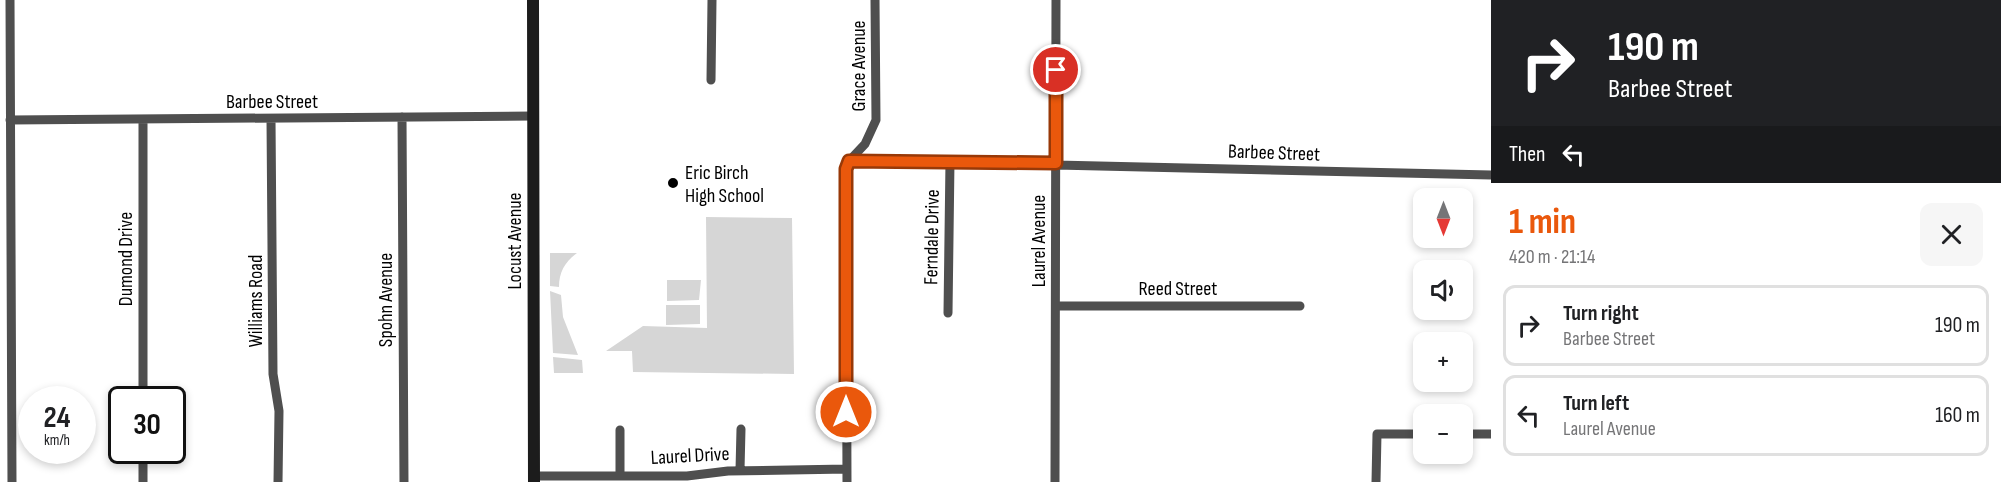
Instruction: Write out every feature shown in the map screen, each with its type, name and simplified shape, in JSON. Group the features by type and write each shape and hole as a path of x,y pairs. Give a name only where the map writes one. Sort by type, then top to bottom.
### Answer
{"street":[{"path":"10,0 5,64 5,105 10,120 11,172 12,482"},
{"name":"Locust Avenue","path":"533,0 534,479"},
{"path":"711,0 711,80"},
{"name":"Grace Avenue","path":"849,161 865,144 876,120 875,0"},
{"name":"Laurel Avenue","path":"1055,482 1056,0"},
{"name":"Barbee Street","path":"10,120 533,116"},
{"name":"Spohn Avenue","path":"402,117 404,482"},
{"name":"Dumond Drive","path":"143,119 143,386"},
{"name":"Williams Road","path":"272,119 273,374 279,411 278,482"},
{"path":"847,482 846,169 849,161"},
{"name":"Barbee Street","path":"849,161 950,161 1491,175"},
{"name":"Ferndale Drive","path":"948,313 950,161"},
{"path":"0,172 11,172"},
{"name":"Reed Street","path":"1056,306 1300,306"},
{"path":"740,470 741,429"},
{"path":"620,430 620,476"},
{"path":"1376,482 1377,434 1413,434"},
{"path":"1473,434 1491,434"},
{"path":"143,464 143,482"},
{"name":"Laurel Drive","path":"534,479 687,476 740,470 847,469"}],"shaded area":[{"path":"706,217 792,218 794,374 633,372 632,351 606,351 643,326 707,328"},
{"path":"550,253 577,253 564,268 559,287 550,286"},
{"path":"667,280 701,280 699,300 667,301"},
{"path":"550,291 561,295 563,317 578,355 553,353"},
{"path":"666,305 700,305 700,324 666,325"},
{"path":"553,357 582,360 583,373 554,373"}],"place":[{"name":"Eric Birch High School","path":"673,183"}],"route":[{"path":"846,412 846,169 849,161 1056,163 1056,70"}]}
